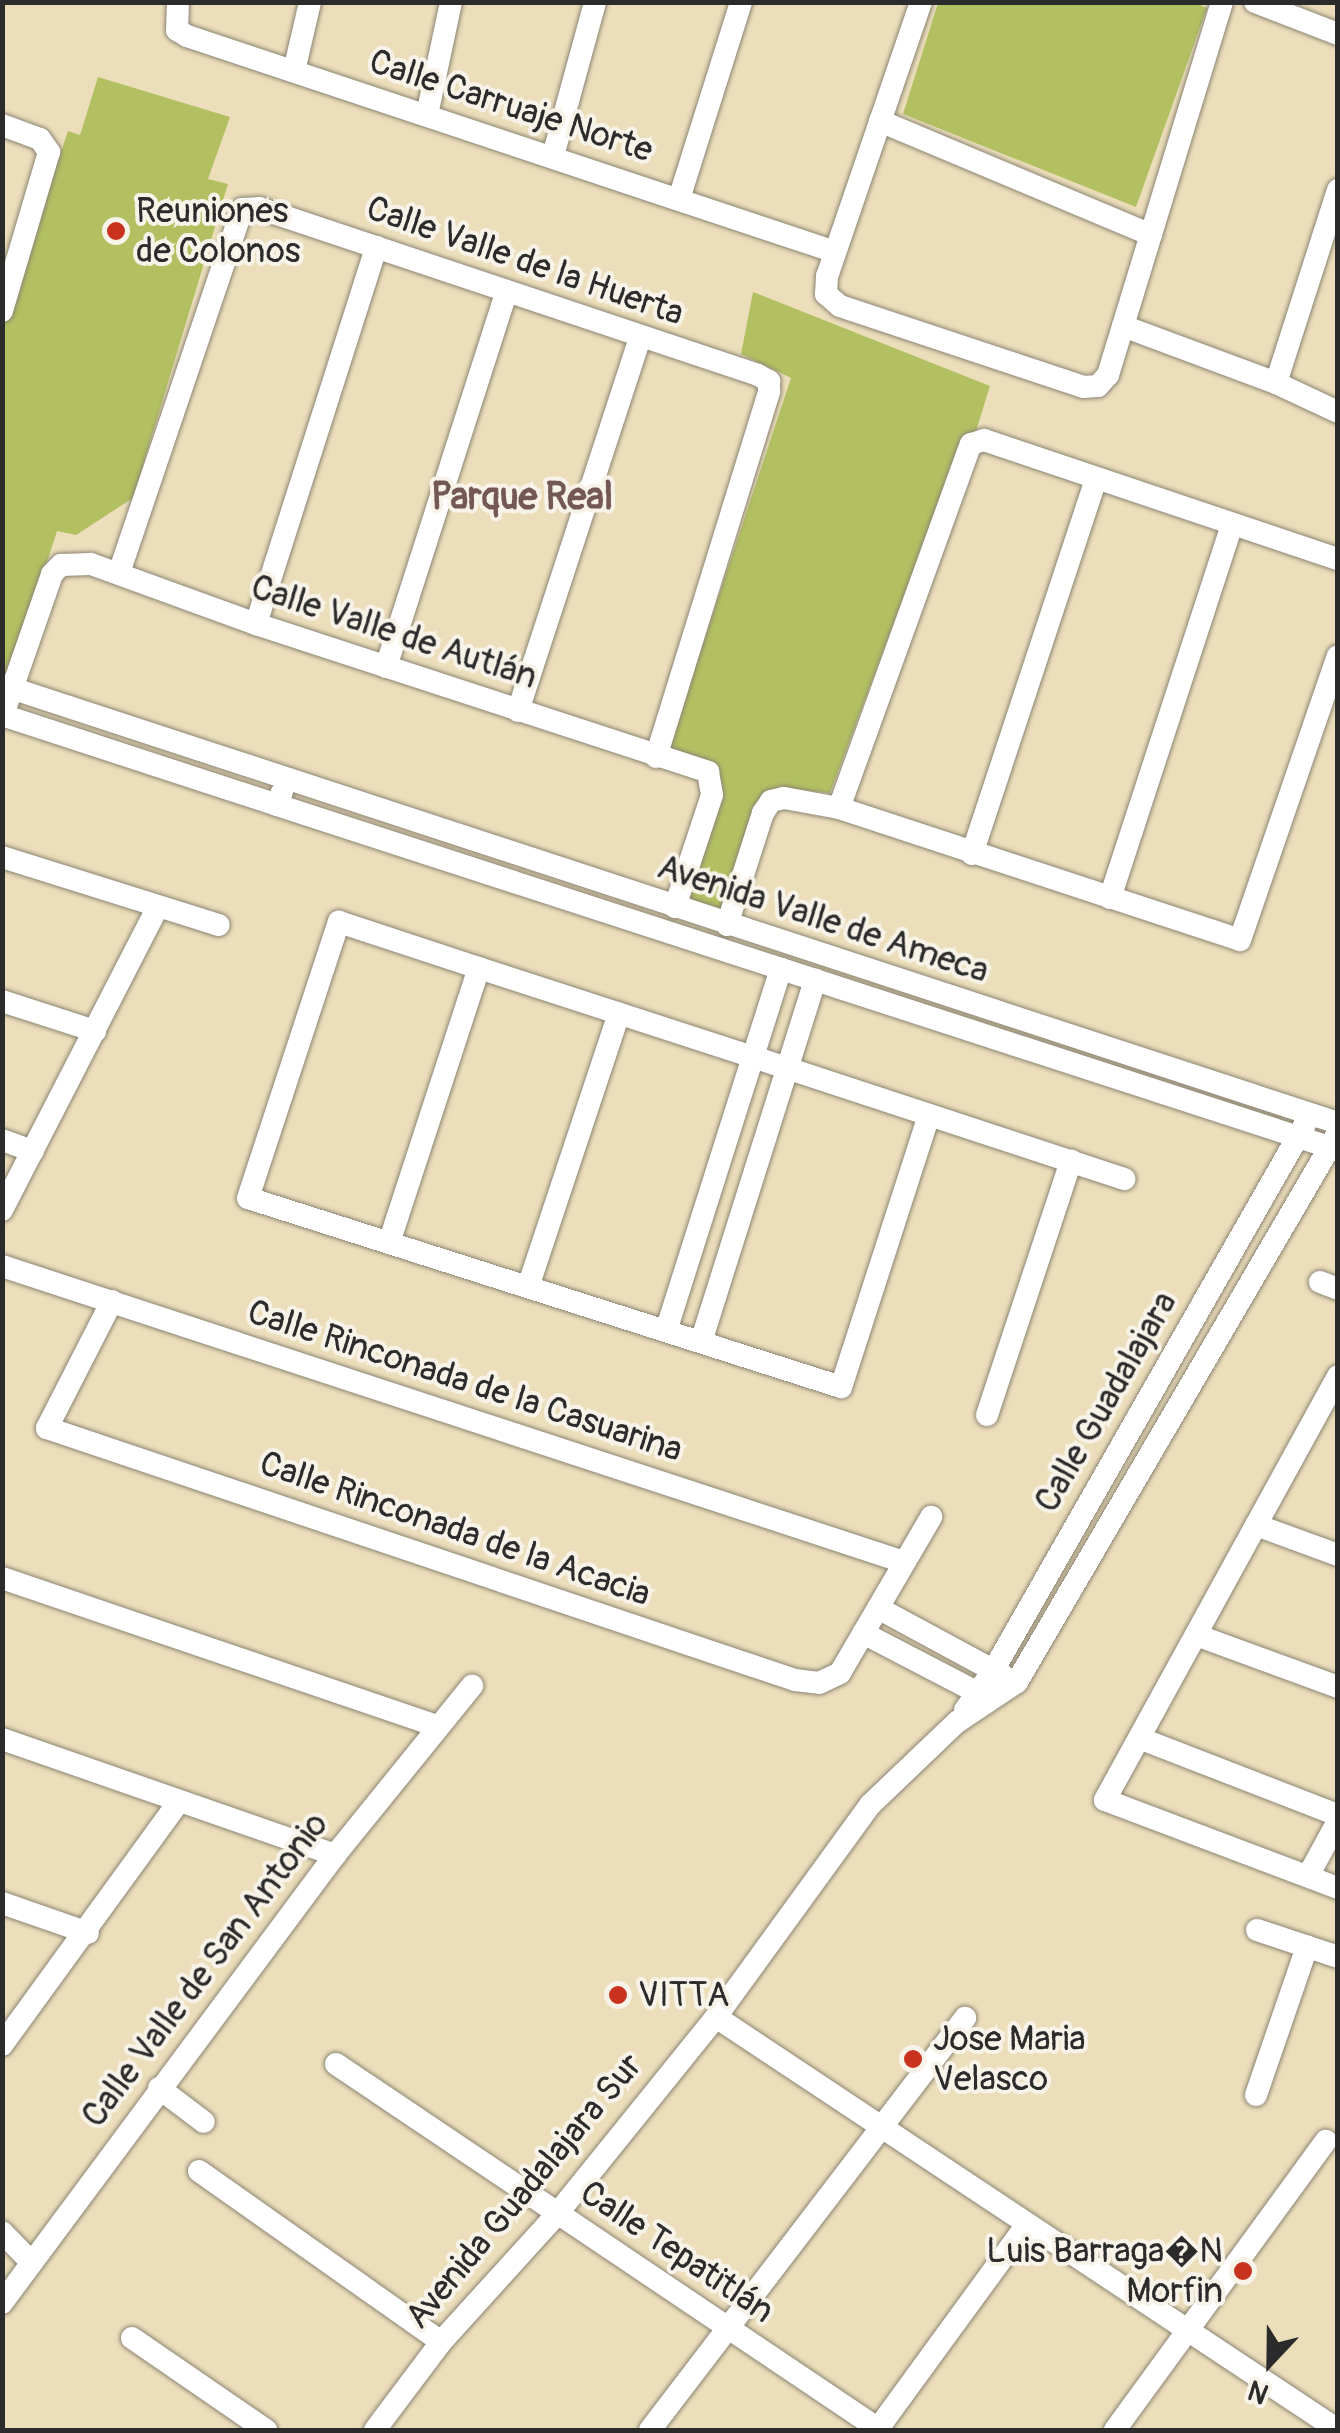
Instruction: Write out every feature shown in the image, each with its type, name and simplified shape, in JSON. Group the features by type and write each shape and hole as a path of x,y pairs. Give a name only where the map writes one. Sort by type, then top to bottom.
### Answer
{"street":[{"path":"294,71 310,2"},
{"path":"427,115 450,2"},
{"path":"553,156 596,2"},
{"path":"679,199 741,2"},
{"path":"921,2 835,252 826,294 840,306 1083,387 1098,386 1108,374 1222,2"},
{"path":"1256,2 1338,34"},
{"name":"Calle Carruaje Norte","path":"176,10 177,30 187,36 835,252"},
{"path":"880,122 1151,236"},
{"path":"2,125 40,139 49,152 48,166 2,311"},
{"path":"1276,382 1338,190"},
{"name":"Calle Valle de la Huerta","path":"119,573 232,226 242,209 259,208 640,337 768,381 769,392 656,757"},
{"path":"256,624 376,247"},
{"path":"386,667 506,293"},
{"path":"1123,326 1276,382 1338,412"},
{"path":"518,711 640,337"},
{"path":"839,808 971,444 984,440 1095,481 1338,559"},
{"path":"972,854 1095,481"},
{"path":"1110,898 1232,525"},
{"name":"Calle Valle de Autlán","path":"8,687 52,574 72,563 119,573 256,624 708,772 713,781 712,795 674,908"},
{"path":"727,924 763,812 771,802 784,798 839,808 1240,940 1338,656"},
{"path":"8,687 3,715 1298,1137 1335,1143"},
{"name":"Avenida Valle de Ameca","path":"8,687 1338,1123"},
{"path":"277,804 288,780"},
{"path":"2,857 219,925"},
{"path":"2,1210 158,907"},
{"path":"929,1115 841,1387 248,1198 339,922 1125,1178"},
{"path":"388,1243 479,968"},
{"path":"666,1331 781,969"},
{"path":"701,1342 815,980"},
{"path":"2,1001 94,1031"},
{"path":"528,1287 619,1014"},
{"name":"Calle Guadalajara","path":"984,1696 993,1671 1311,1114"},
{"path":"2,1140 33,1150"},
{"name":"Calle Guadalajara","path":"870,1805 984,1696 1016,1682 1335,1143"},
{"path":"987,1414 1071,1161"},
{"name":"Calle Rinconada de la Casuarina","path":"2,1266 904,1562"},
{"name":"Calle Rinconada de la Acacia","path":"112,1301 47,1428 795,1680 819,1683 840,1673 863,1633"},
{"path":"1197,1314 1194,1324 1200,1334 1210,1336 1223,1328"},
{"path":"1338,1376 1329,1410 1256,1526 1106,1800 1338,1888"},
{"path":"931,1517 863,1633 984,1696"},
{"path":"1256,1526 1338,1555"},
{"path":"2,1578 437,1726"},
{"path":"878,1608 1016,1682"},
{"path":"1196,1634 1338,1687"},
{"name":"Calle Valle de San Antonio","path":"2,2303 336,1854 472,1686"},
{"path":"1139,1738 1338,1818 1308,1876"},
{"path":"2,1739 336,1854"},
{"path":"2,2045 88,1933 179,1802"},
{"name":"Avenida Guadalajara Sur","path":"375,2430 441,2342 557,2214 716,2017 870,1805"},
{"path":"2,1903 88,1933"},
{"path":"1257,1930 1338,1957"},
{"path":"1256,2096 1307,1947"},
{"path":"716,2017 1188,2332 1329,2421"},
{"path":"650,2430 964,2018"},
{"name":"Calle Tepatitlán","path":"336,2064 878,2430"},
{"path":"159,2088 204,2122"},
{"path":"1115,2430 1326,2141"},
{"path":"199,2171 441,2342"},
{"path":"878,2430 1027,2224"},
{"path":"2,2232 31,2262"},
{"path":"132,2338 266,2430"}],"green space":[{"path":"938,3 1195,3 1207,8 1136,207 903,114"},
{"path":"98,77 230,117 208,179 228,184 133,498 76,535 57,531 11,675 3,672 3,324 68,131 80,135"},
{"path":"753,292 990,386 976,431 963,438 830,793 787,788 723,912 683,901 718,797 668,749 791,378 741,354"}],"place":[{"name":"Reuniones de Colonos","path":"116,231"},
{"name":"VITTA","path":"618,1995"},
{"name":"Jose Maria Velasco","path":"913,2059"},
{"name":"Luis Barraga�N Morfin","path":"1243,2271"}],"district":[{"name":"Parque Real","path":"522,498"}]}
